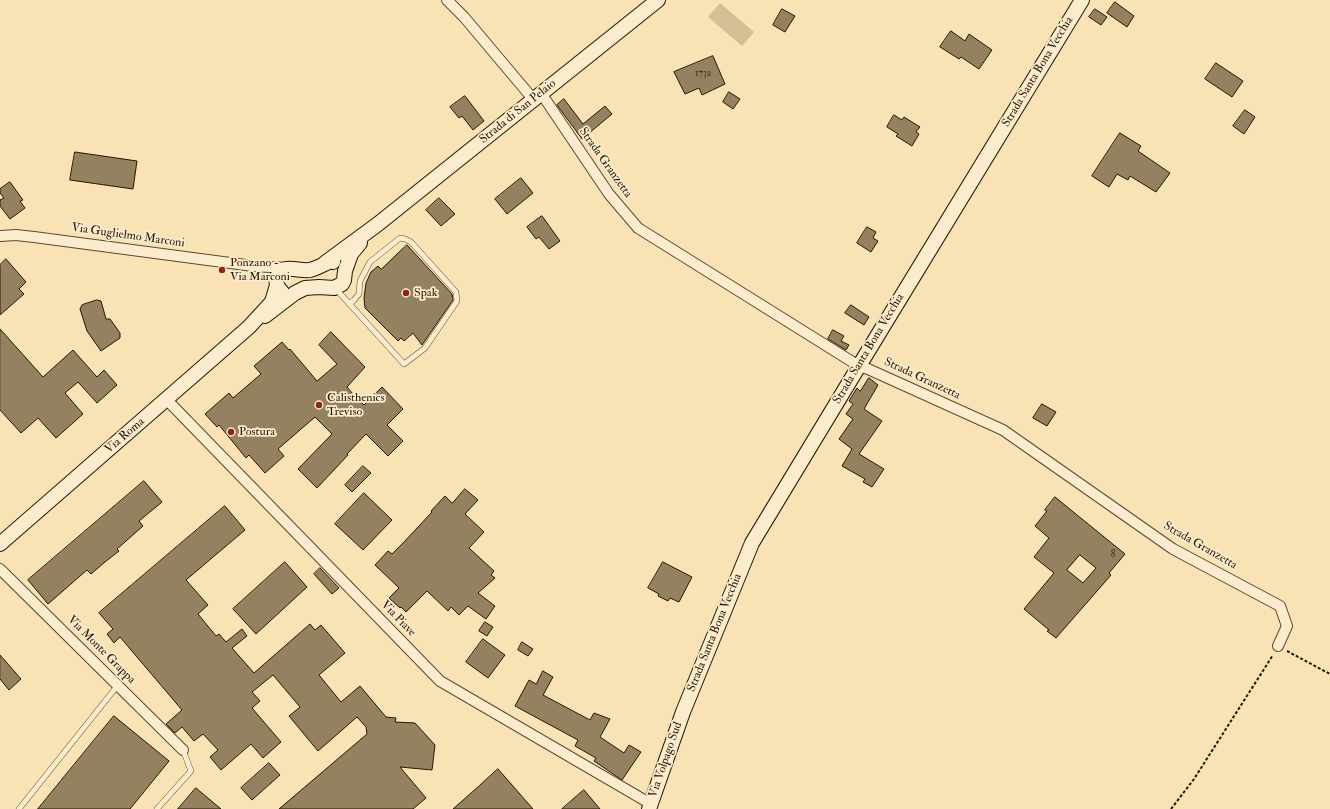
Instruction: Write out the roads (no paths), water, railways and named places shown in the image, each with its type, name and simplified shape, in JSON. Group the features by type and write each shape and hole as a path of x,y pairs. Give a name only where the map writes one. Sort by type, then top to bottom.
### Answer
{"main road":[{"name":"Strada di San Pelaio","path":"334,288 342,284 344,280 343,262 378,224 658,0"},
{"name":"Strada Santa Bona Vecchia","path":"683,712 752,542 1082,0"},
{"path":"334,288 310,287 292,294 284,294 268,274 280,272 288,268 307,270 325,264 343,262"},
{"name":"Via Roma","path":"0,544 249,327 272,302 268,274"},
{"name":"Via Roma","path":"249,327 281,305 295,293"},
{"name":"Via Volpago Sud","path":"650,807 683,712"}],"street":[{"name":"Strada Granzetta","path":"447,0 537,96 608,194 638,228 859,366 1003,430 1174,549 1280,606 1287,626 1278,646"},
{"name":"Via Guglielmo Marconi","path":"0,236 16,235 34,237 268,274"},
{"name":"Via Piave","path":"167,400 440,681 650,807"},
{"name":"Via Monte Grappa","path":"0,569 183,750"}],"lane":[{"path":"334,288 404,364 426,348 458,301 456,292 411,242 400,238 370,262 360,280 359,294 349,304"},
{"path":"20,809 118,685"},
{"path":"157,809 190,770 183,750"}],"place":[{"name":"Ponzano - Via Marconi","path":"222,270"},
{"name":"Spak","path":"406,293"},
{"name":"Calisthenics Treviso","path":"319,405"},
{"name":"Postura","path":"231,432"}]}
